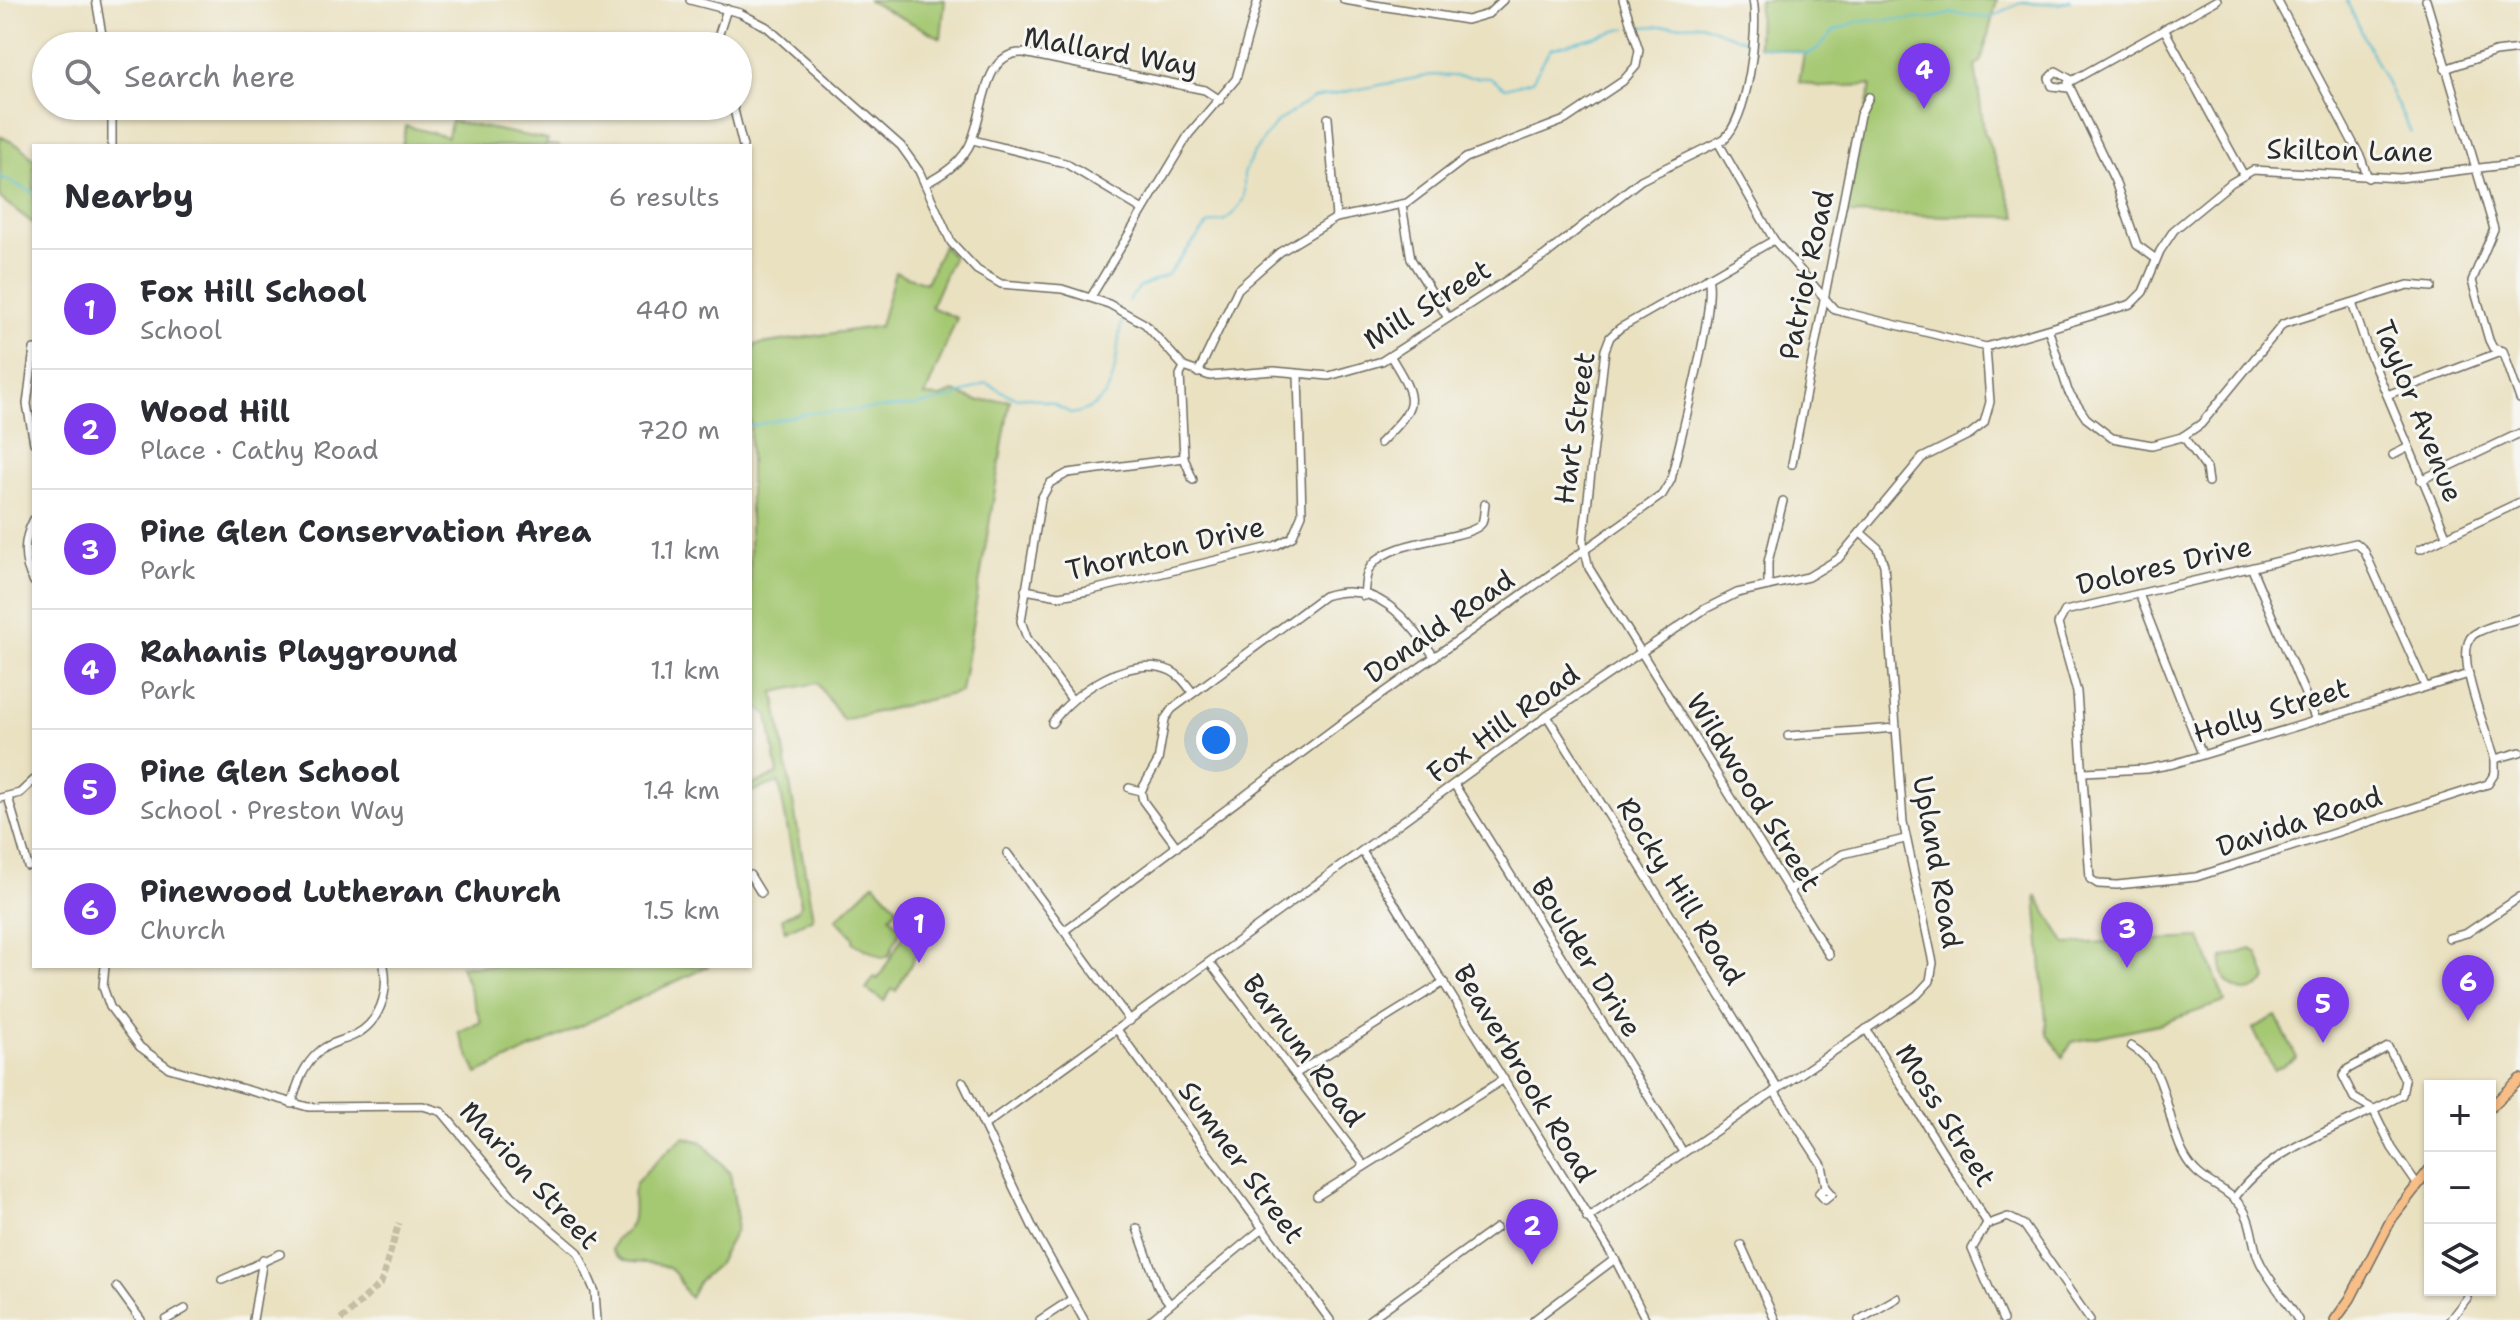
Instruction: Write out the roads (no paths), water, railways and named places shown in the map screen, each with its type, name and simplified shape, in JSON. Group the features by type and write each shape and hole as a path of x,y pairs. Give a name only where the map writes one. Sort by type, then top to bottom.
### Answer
{"main road":[{"path":"2496,1102 2520,1079"},
{"path":"2335,1320 2355,1290 2385,1229 2424,1176"}],"street":[{"path":"96,0 102,32"},
{"name":"Mill Street","path":"690,0 754,19 787,42 901,146 925,184 951,242 977,270 1005,285 1062,289 1091,297 1145,324 1184,367 1198,373 1221,376 1274,371 1298,375 1344,374 1391,357 1544,256 1641,180 1718,142 1732,131 1740,109 1756,30 1753,0"},
{"path":"1091,297 1195,126 1238,75 1258,0"},
{"path":"1344,0 1467,20 1488,14 1503,0"},
{"path":"1198,373 1244,282 1280,252 1336,218 1402,205 1466,158 1565,120 1626,79 1636,66 1639,50 1623,0"},
{"path":"2156,259 2137,245 2115,181 2069,84 2217,0"},
{"path":"2277,0 2361,158 2368,178"},
{"path":"2426,0 2494,229 2472,281 2489,340 2493,348 2503,351"},
{"path":"720,32 727,9"},
{"path":"2164,29 2243,174"},
{"path":"2445,69 2495,52 2520,49"},
{"name":"Mallard Way","path":"925,184 951,168 973,140 993,69 1003,58 1016,53 1204,90 1220,100"},
{"name":"Patriot Road","path":"1792,464 1860,115 1869,97"},
{"path":"1328,118 1336,218"},
{"path":"112,120 112,144"},
{"path":"736,120 742,144"},
{"path":"973,140 1063,162 1143,210"},
{"name":"Skilton Lane","path":"1718,142 1774,240 1824,301 1838,311 1986,347 2049,331 2131,304 2143,292 2156,259 2174,230 2243,174 2268,168 2307,176 2429,176 2520,163"},
{"path":"2481,184 2488,168"},
{"path":"1402,205 1411,259 1448,318"},
{"name":"Hart Street","path":"1642,652 1588,565 1584,550 1583,527 1607,343 1617,329 1774,240"},
{"name":"Donald Road","path":"1064,931 1434,656 1659,497 1669,486 1711,294 1708,277"},
{"path":"2049,331 2071,398 2098,429 2136,445 2160,444 2183,436 2207,418 2280,326 2408,285 2432,287"},
{"name":"Taylor Avenue","path":"2352,303 2407,448 2446,535"},
{"name":"Fox Hill Road","path":"985,1125 1547,716 1642,652 1723,599 1818,572 1841,557 1922,458 1973,433 1986,420 1991,391 1986,347"},
{"path":"2387,395 2503,351"},
{"path":"2503,351 2520,399"},
{"path":"1380,443 1407,413 1412,401 1411,391 1391,357"},
{"path":"32,365 27,404 32,432"},
{"path":"1184,367 1180,375 1184,458 1193,480"},
{"name":"Thornton Drive","path":"1025,590 1059,596 1088,591 1275,546 1292,537 1302,514 1298,375"},
{"path":"2421,480 2520,433"},
{"path":"2183,436 2206,468 2208,482"},
{"path":"2393,455 2407,448"},
{"path":"1072,700 1024,631 1021,614 1041,499 1053,480 1068,473 1184,458"},
{"path":"1768,586 1770,553 1783,501"},
{"path":"2420,549 2520,502"},
{"path":"1364,596 1368,573 1377,560 1410,545 1473,530 1483,521 1485,504"},
{"path":"32,525 25,548 26,565 32,578"},
{"name":"Upland Road","path":"1587,1218 1922,991 1933,973 1933,959 1905,839 1883,561 1878,548 1862,534"},
{"name":"Dolores Drive","path":"2094,882 2089,876 2077,692 2058,627 2059,618 2070,609 2357,543 2425,686"},
{"path":"2252,569 2316,720"},
{"path":"1177,847 1143,801 1141,791 1158,761 1166,716 1193,693 1321,598 1340,593 1364,596 1396,608 1434,656"},
{"path":"2139,594 2202,754"},
{"path":"2520,618 2471,638 2465,651 2495,759 2520,752"},
{"name":"Wildwood Street","path":"1642,652 1829,955"},
{"path":"1052,723 1072,700 1105,677 1152,667 1177,674 1193,693"},
{"name":"Holly Street","path":"2084,772 2146,769 2469,674"},
{"name":"Rocky Hill Road","path":"1547,716 1822,1165 1826,1187"},
{"path":"1788,736 1896,728"},
{"name":"Davida Road","path":"2094,882 2117,885 2170,881 2218,870 2484,786 2495,775 2495,759"},
{"name":"Boulder Drive","path":"1454,784 1683,1152"},
{"path":"28,866 4,798 32,785"},
{"path":"1129,788 1141,791"},
{"path":"1789,890 1843,854 1905,839"},
{"name":"Beaverbrook Road","path":"1362,851 1615,1259 1646,1320"},
{"path":"1007,853 1130,1021"},
{"path":"752,878 761,893"},
{"path":"2449,938 2467,933 2520,897"},
{"name":"Barnum Road","path":"1210,963 1364,1165"},
{"path":"105,968 107,1001 134,1041 153,1059 177,1071 292,1104 299,1080 313,1057 331,1044 358,1034 376,1016 385,992 384,968"},
{"path":"1295,1074 1444,982"},
{"name":"Moss Street","path":"1866,1029 1988,1224"},
{"name":"Sumner Street","path":"1118,1031 1330,1320"},
{"path":"2131,1046 2146,1055 2157,1071 2170,1121 2190,1164 2206,1182 2234,1199 2247,1218 2261,1264 2298,1320"},
{"path":"2234,1199 2286,1151 2373,1109 2400,1096 2406,1089 2405,1078 2388,1047 2348,1069 2343,1076 2353,1097 2373,1109 2392,1148 2417,1184"},
{"path":"1317,1196 1504,1079"},
{"path":"963,1082 1030,1221 1084,1320"},
{"name":"Marion Street","path":"292,1104 319,1108 412,1106 437,1109 515,1198 578,1252 595,1292 597,1320"},
{"path":"2003,1320 1972,1251 1976,1239 1988,1224 2008,1217 2021,1222 2090,1320"},
{"path":"1137,1228 1159,1289 1170,1304"},
{"path":"1151,1320 1263,1228"},
{"path":"1369,1320 1496,1228"},
{"path":"1741,1245 1775,1320"},
{"path":"222,1280 280,1254"},
{"path":"253,1320 263,1259"},
{"path":"1534,1320 1615,1259"},
{"path":"117,1287 141,1320"},
{"path":"1859,1320 1897,1298"},
{"path":"2450,1320 2467,1298"},
{"path":"1040,1320 1072,1299"},
{"path":"166,1320 177,1318 185,1309"}],"waterway":[{"path":"1759,46 1807,54 1817,49 1835,30 1859,21 1933,18 1953,13 1989,18 2022,2 2059,4 2070,0"},
{"path":"2346,0 2411,133"},
{"path":"1641,27 1701,24 1748,42"},
{"path":"1128,301 1140,287 1167,275 1208,224 1225,220 1236,211 1244,198 1244,173 1254,153 1276,123 1313,98 1432,75 1490,78 1505,88 1532,81 1550,49 1627,28"},
{"path":"0,177 32,192"},
{"path":"752,426 808,413 912,406 952,398 986,383 1015,398 1027,397 1052,403 1072,414 1089,409 1108,390 1113,377 1123,316"}],"tunnel":[{"path":"341,1320 381,1283 399,1223"}],"place":[{"name":"Rahanis Playground","path":"1924,109"},
{"name":"Fox Hill School","path":"919,963"},
{"name":"Pine Glen Conservation Area","path":"2127,968"},
{"name":"Pinewood Lutheran Church","path":"2468,1021"},
{"name":"Pine Glen School","path":"2323,1043"},
{"name":"Wood Hill","path":"1532,1265"}]}
